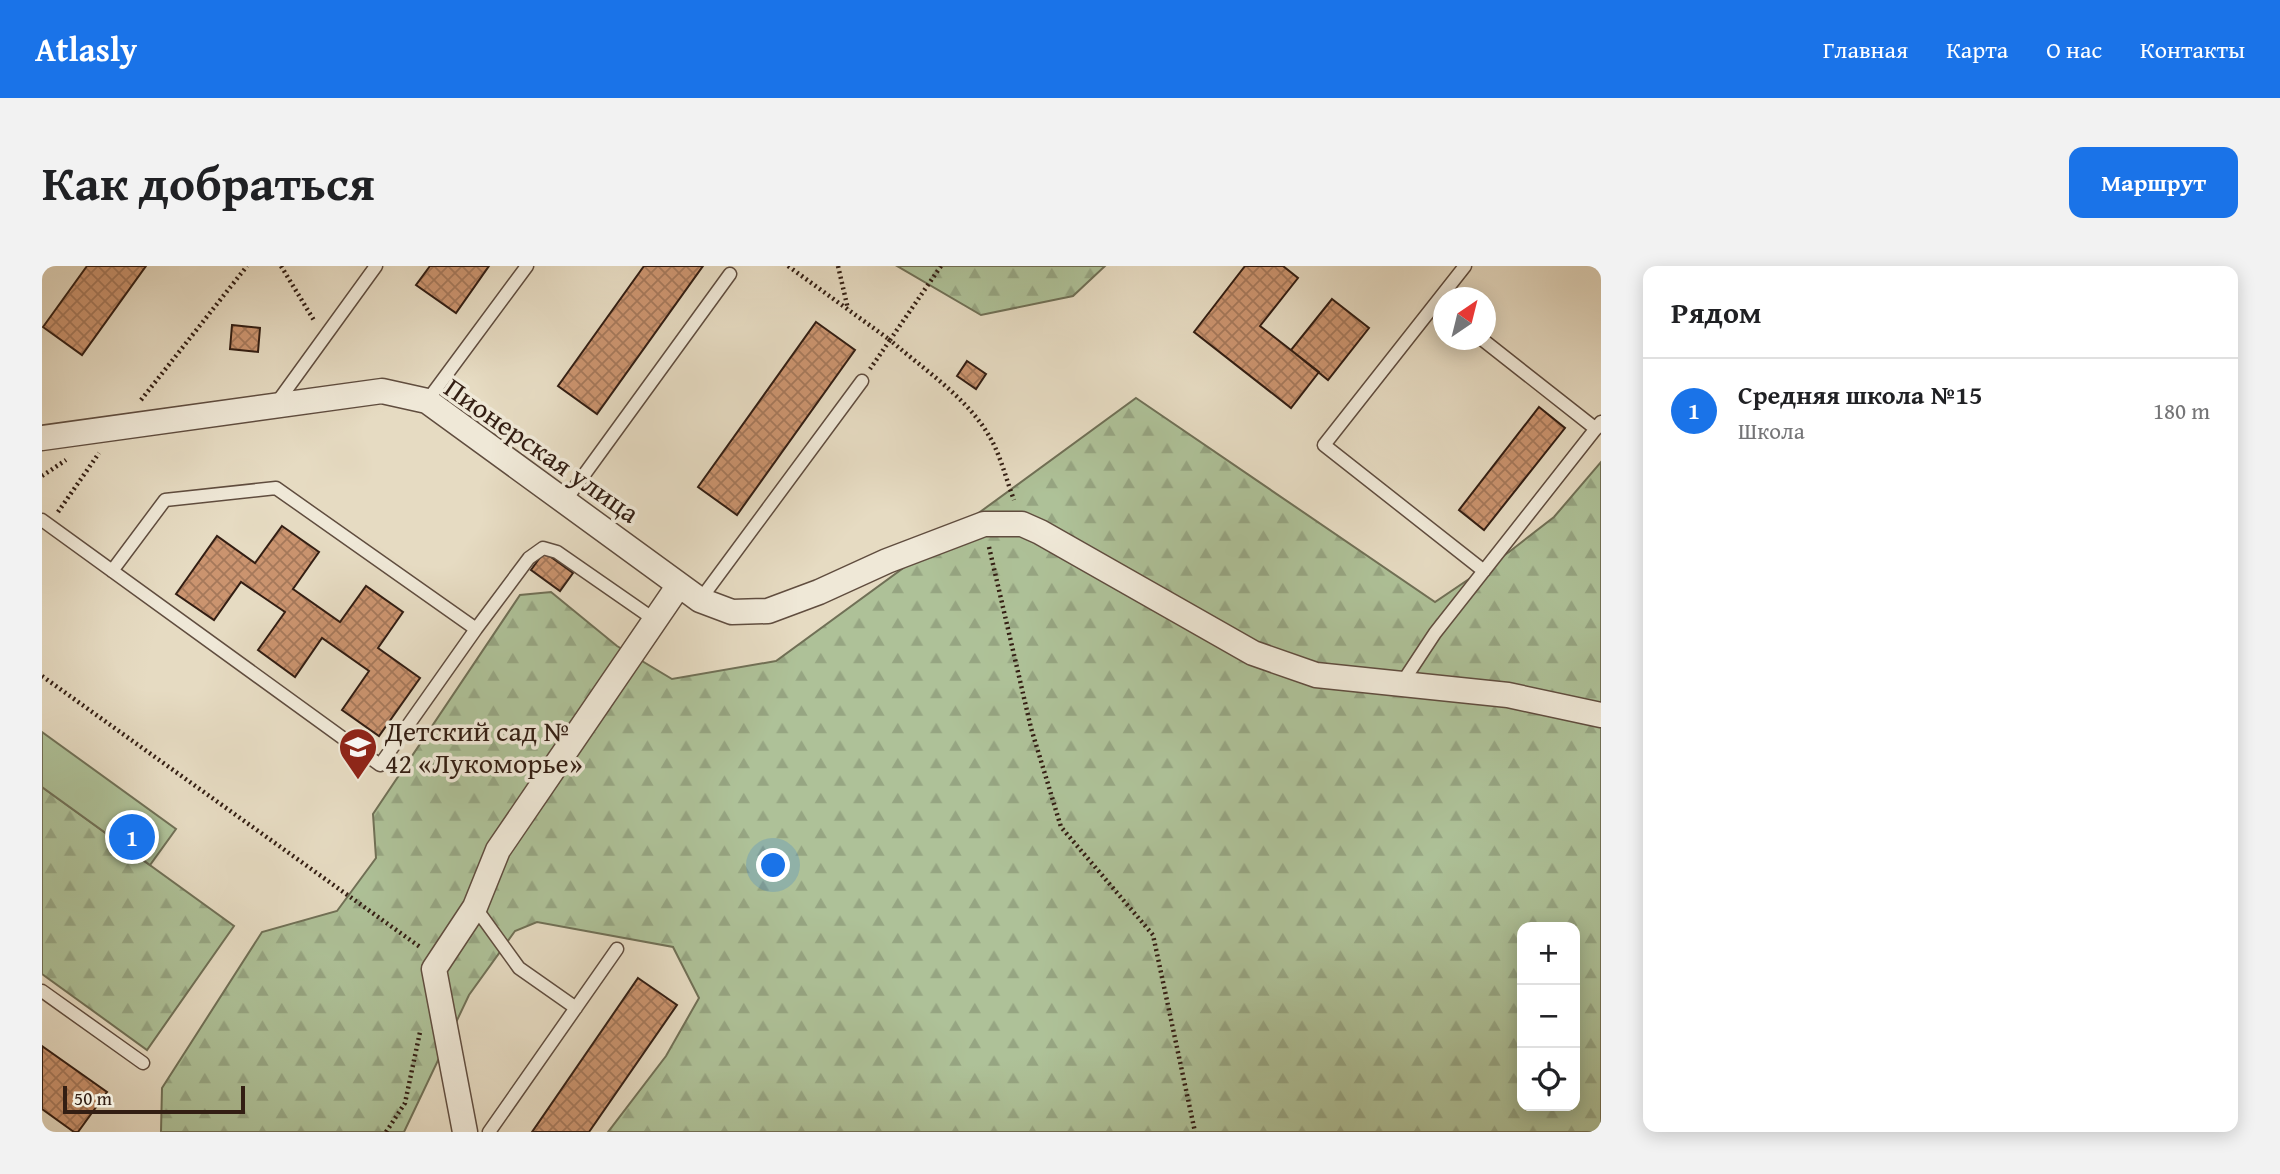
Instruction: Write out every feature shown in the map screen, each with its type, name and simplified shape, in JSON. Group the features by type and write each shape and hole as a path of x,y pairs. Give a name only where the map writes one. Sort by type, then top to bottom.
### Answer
{"street":[{"name":"Пионерская улица","path":"42,438 382,391 427,401 700,600 733,612 768,611 984,524"},
{"path":"984,524 1022,524 1052,538 1253,653 1316,675 1508,695 1601,715"},
{"path":"465,1132 436,964 475,907 498,850 679,584"}],"lane":[{"path":"276,405 376,266"},
{"path":"427,401 527,266"},
{"path":"1452,287 1465,266"},
{"path":"565,501 730,274"},
{"path":"1433,314 1324,445 1484,571"},
{"path":"1402,683 1435,633 1599,425 1496,350"},
{"path":"700,600 862,381"},
{"path":"112,571 165,500 276,488 476,629"},
{"path":"46,523 380,765 528,558 543,548 557,552 655,620"},
{"path":"475,907 519,968 576,1008"},
{"path":"489,1132 617,949"},
{"path":"42,991 143,1063"}],"path":[{"path":"46,523 117,427 155,385 247,266"},
{"path":"281,266 324,337"},
{"path":"788,266 890,340 971,412 990,436 1022,524"},
{"path":"838,266 848,309"},
{"path":"862,381 941,266"},
{"path":"984,524 1031,728 1061,827 1153,935 1195,1132"},
{"path":"42,676 436,964"},
{"path":"386,1132 405,1103 422,1022"}],"green space":[{"path":"897,266 1105,266 1073,296 981,315"},
{"path":"1136,398 1435,602 1509,552 1554,517 1601,462 1601,1132 608,1132 666,1056 699,998 673,947 537,922 515,931 469,995 404,1132 161,1132 162,1088 262,932 337,911 376,858 373,814 520,595 551,592 617,646 672,679 776,661"},
{"path":"42,732 176,829 150,865 42,787"},
{"path":"42,787 234,926 147,1050 42,974"}],"building":[{"path":"87,266 146,266 82,355 43,327"},
{"path":"430,266 489,266 456,313 416,285"},
{"path":"644,266 703,266 597,414 558,386"},
{"path":"1245,266 1283,266 1298,278 1260,326 1319,372 1291,408 1194,332"},
{"path":"1332,299 1369,328 1328,380 1291,350"},
{"path":"816,322 855,350 737,515 698,487"},
{"path":"232,325 260,328 258,352 230,349"},
{"path":"967,361 986,374 976,389 957,376"},
{"path":"1539,407 1565,428 1484,530 1459,510"},
{"path":"282,526 319,552 293,589 340,622 366,586 403,612 378,648 420,678 379,736 342,710 369,671 322,638 295,677 258,650 285,612 241,582 214,620 176,594 217,536 255,563"},
{"path":"544,552 573,573 560,591 531,570"},
{"path":"638,978 677,1005 589,1132 532,1132"},
{"path":"42,1046 107,1092 78,1132 74,1132 42,1109"}],"place":[{"name":"Детский сад № 42 «Лукоморье»","path":"358,781"},
{"name":"Средняя школа №15","path":"132,837"}]}
